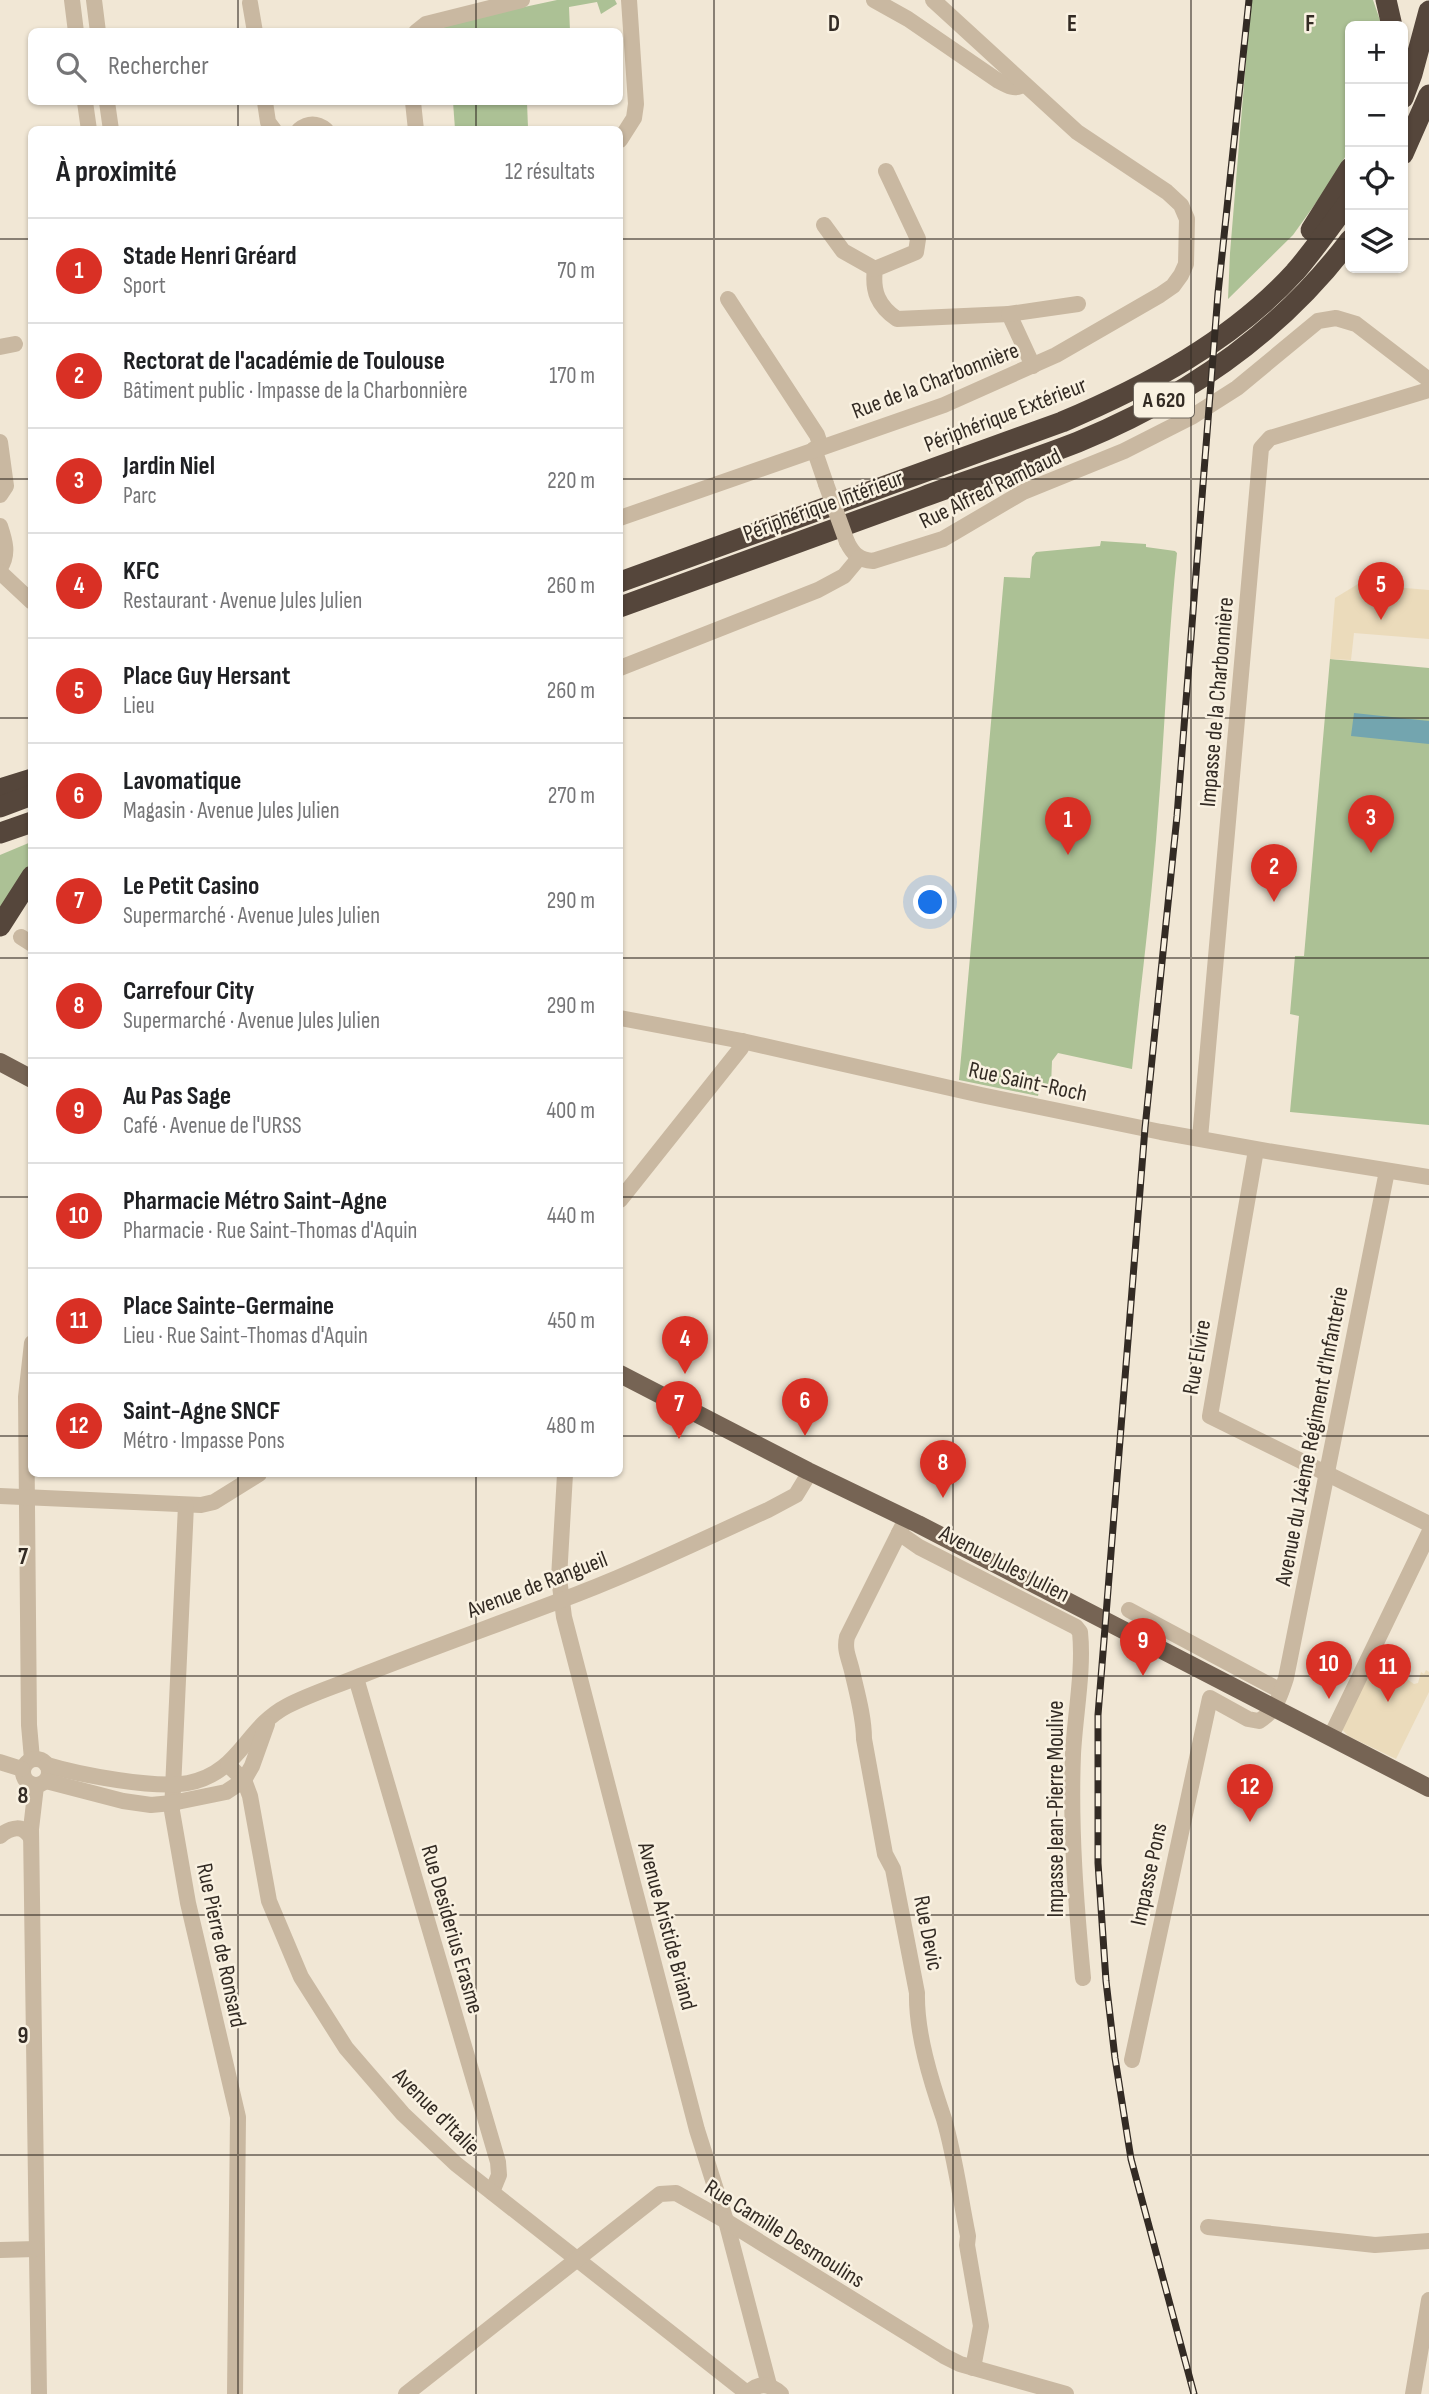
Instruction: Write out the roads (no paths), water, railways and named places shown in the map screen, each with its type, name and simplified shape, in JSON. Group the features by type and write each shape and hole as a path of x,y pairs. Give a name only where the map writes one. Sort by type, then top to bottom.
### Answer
{"highway":[{"path":"1386,0 1391,21"},
{"path":"1408,85 1429,11"},
{"path":"1406,147 1429,95"},
{"path":"1268,298 1276,275 1306,238 1345,175"},
{"name":"Périphérique Extérieur","path":"623,581 1054,425 1111,401 1196,354 1268,298 1295,271 1345,206"},
{"name":"Périphérique Intérieur","path":"623,606 1077,442 1152,407 1205,376 1255,340 1287,312 1345,246"},
{"path":"0,789 28,780"},
{"path":"0,807 28,796"},
{"path":"0,833 28,822"},
{"path":"0,926 28,882"}],"main road":[{"path":"0,1062 28,1077"},
{"name":"Avenue Jules Julien","path":"623,1376 810,1472 902,1526 1278,1699 1331,1736 1429,1788"}],"street":[{"path":"72,0 76,28"},
{"path":"94,0 98,28"},
{"path":"421,28 426,24 522,0"},
{"path":"623,135 634,118 636,104 629,0"},
{"path":"874,0 908,19 997,80 1011,87 1024,84 933,0"},
{"path":"250,3 254,28"},
{"name":"Rue de la Charbonnière","path":"623,517 944,405 1033,366 1173,286 1186,264 1188,219 1181,205 1167,192 1077,132 1024,84"},
{"path":"86,105 89,126"},
{"path":"107,105 110,126"},
{"path":"265,105 271,126"},
{"path":"414,105 416,126"},
{"path":"875,269 916,252 918,239 886,171"},
{"path":"824,225 843,251 875,269"},
{"path":"875,269 877,297 885,311 897,319 1009,314 1078,304"},
{"path":"623,667 818,590 844,576 859,558 847,542 827,484 817,448 817,435 728,299"},
{"path":"1009,314 1033,366"},
{"name":"Rue Alfred Rambaud","path":"859,558 865,561 881,560 943,539 1023,492 1149,439 1193,416 1237,388 1318,321 1336,318 1356,324 1429,380"},
{"name":"Impasse de la Charbonnière","path":"1200,1138 1261,448 1274,437 1429,390"},
{"path":"0,442 6,486 0,495"},
{"path":"0,526 6,544 0,570 28,598"},
{"name":"Rue Saint-Roch","path":"623,1019 742,1041 981,1095 1256,1150 1429,1177"},
{"path":"623,1196 712,1087 741,1048 742,1041"},
{"name":"Rue Elvire","path":"1256,1150 1210,1416 1429,1524"},
{"name":"Avenue du 14ème Régiment d'Infanterie","path":"1278,1699 1289,1666 1388,1171"},
{"path":"28,1373 29,1725 35,1773 31,1833 39,2394"},
{"name":"Avenue de Rangueil","path":"35,1773 65,1771 172,1784 202,1779 228,1765 251,1736 286,1706 561,1601 786,1502 799,1492 810,1472"},
{"path":"0,1496 186,1505 214,1502 254,1477"},
{"name":"Avenue Aristide Briand","path":"565,1477 559,1578 561,1601 597,1751 697,2130 775,2390"},
{"name":"Rue Pierre de Ronsard","path":"186,1505 172,1803 188,1903 238,2117 235,2394"},
{"name":"Avenue Jules Julien","path":"902,1526 919,1547 1076,1627 1081,1640"},
{"name":"Rue Devic","path":"902,1526 847,1637 846,1655 864,1729 863,1739 885,1854 893,1869 917,1993 917,2010 937,2101 944,2120 968,2236 967,2245 981,2326 973,2368"},
{"path":"1331,1736 1429,1532"},
{"path":"1129,1610 1278,1699"},
{"name":"Impasse Jean-Pierre Moulive","path":"1081,1640 1073,1755 1073,1819 1076,1904 1083,1978"},
{"name":"Rue Desiderius Erasme","path":"356,1678 498,2162 499,2175 492,2192"},
{"name":"Impasse Pons","path":"1132,2060 1210,1698 1248,1719 1259,1721 1269,1715 1278,1699"},
{"path":"228,1765 244,1780 252,1766 268,1719"},
{"name":"Avenue de Rangueil","path":"0,1762 123,1801 151,1805 226,1792 244,1780"},
{"name":"Avenue d'Italie","path":"244,1780 250,1796 270,1900 307,1988 346,2048 403,2115 456,2164 747,2394"},
{"path":"0,1836 9,1829 17,1828 31,1833"},
{"name":"Rue Camille Desmoulins","path":"406,2394 660,2194 676,2193 944,2356 973,2368 1066,2394"},
{"path":"1208,2227 1375,2245 1429,2241"},
{"path":"0,2250 36,2249"},
{"path":"1413,2394 1429,2300"},
{"path":"747,2394 757,2386 775,2390"}],"water":[{"path":"1354,713 1429,721 1429,744 1351,736"}],"railway":[{"path":"1194,2394 1131,2159 1115,2058 1106,1981 1098,1863 1098,1715 1145,1128 1177,816 1218,293 1249,0"}],"place":[{"name":"Place Guy Hersant","path":"1381,620"},
{"name":"Jardin Niel","path":"1371,853"},
{"name":"Stade Henri Gréard","path":"1068,855"},
{"name":"Rectorat de l'académie de Toulouse","path":"1274,902"},
{"name":"KFC","path":"685,1374"},
{"name":"Lavomatique","path":"805,1436"},
{"name":"Le Petit Casino","path":"679,1439"},
{"name":"Carrefour City","path":"943,1498"},
{"name":"Au Pas Sage","path":"1143,1676"},
{"name":"Pharmacie Métro Saint-Agne","path":"1329,1699"},
{"name":"Place Sainte-Germaine","path":"1388,1702"},
{"name":"Saint-Agne SNCF","path":"1250,1822"}]}
